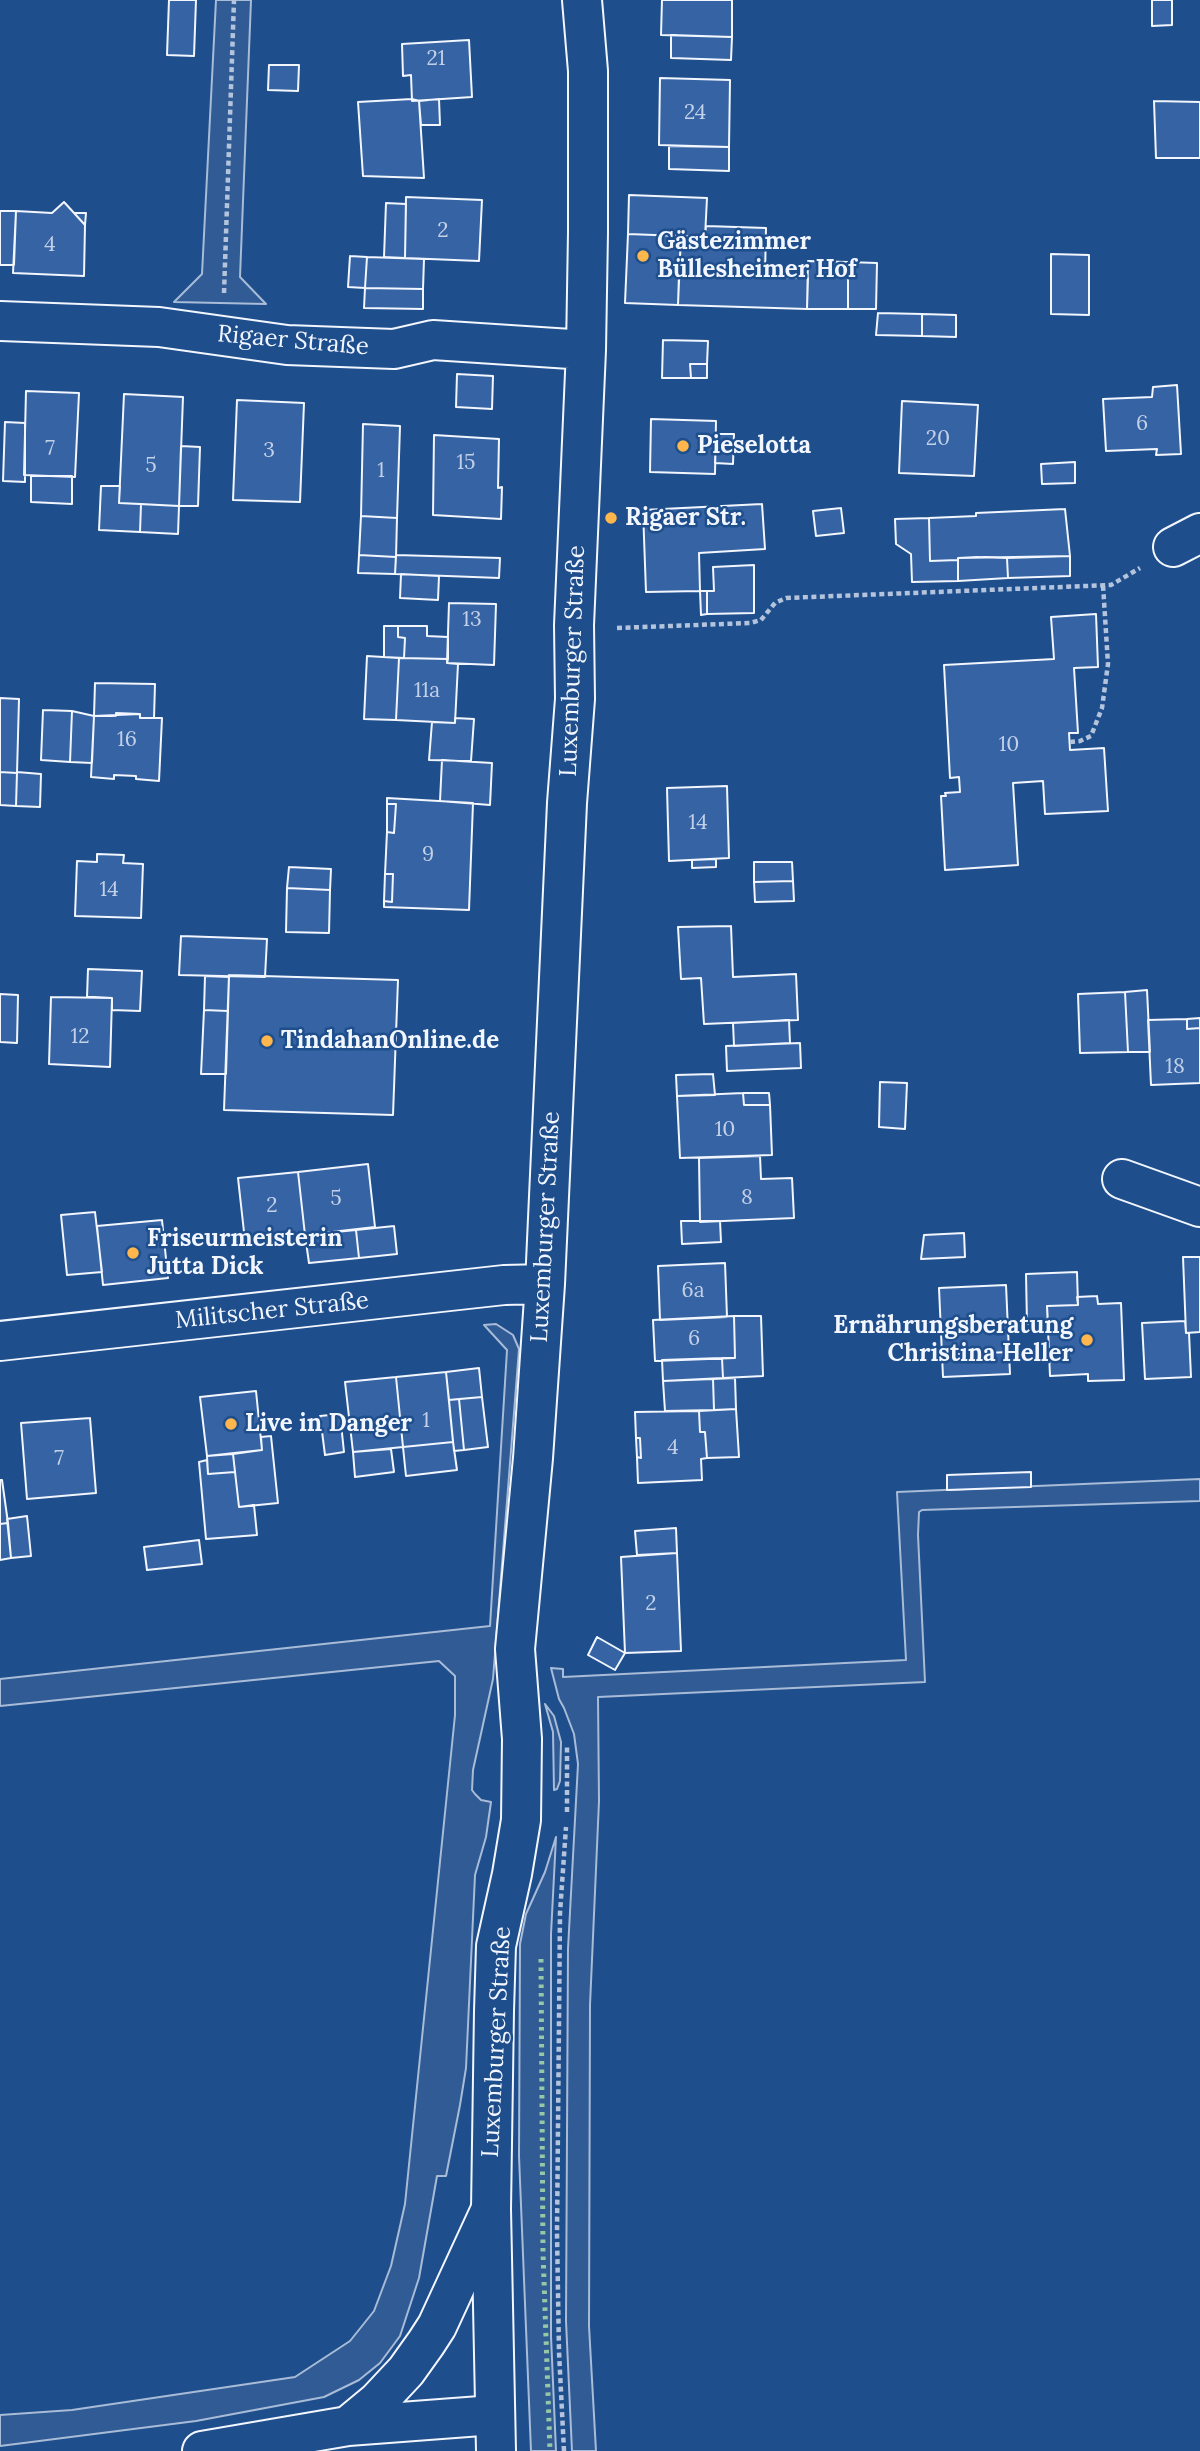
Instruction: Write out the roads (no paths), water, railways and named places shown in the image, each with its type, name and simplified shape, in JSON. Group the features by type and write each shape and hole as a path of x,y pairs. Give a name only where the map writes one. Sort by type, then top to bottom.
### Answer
{"street":[{"name":"Luxemburger Straße","path":"495,2433 491,2209 496,1946 521,1820 523,1769 515,1649 533,1458 545,1284 567,803 575,699 574,625 586,350 589,122 582,0"},
{"name":"Rigaer Straße","path":"0,321 159,327 287,345 394,349 433,340 586,350"},
{"path":"1122,1179 1200,1207"},
{"name":"Militscher Straße","path":"0,1340 504,1285 545,1284"},
{"path":"348,2426 406,2371 426,2343 437,2326 491,2209"},
{"path":"202,2451 348,2426 495,2433"}],"place":[{"name":"Gästezimmer Büllesheimer Hof","path":"643,256"},
{"name":"Pieselotta","path":"683,446"},
{"name":"Rigaer Str.","path":"611,518"},
{"name":"TindahanOnline.de","path":"267,1041"},
{"name":"Friseurmeisterin Jutta Dick","path":"133,1253"},
{"name":"Ernährungsberatung Christina Heller","path":"1087,1340"},
{"name":"Live in Danger","path":"231,1424"}]}
